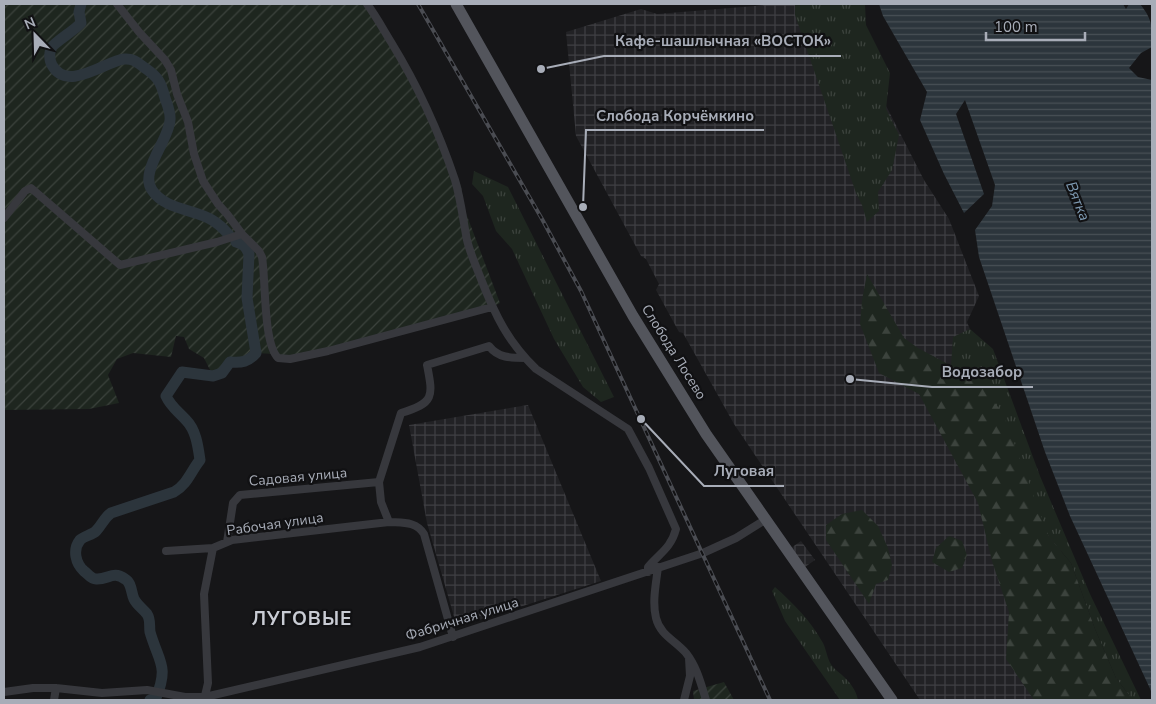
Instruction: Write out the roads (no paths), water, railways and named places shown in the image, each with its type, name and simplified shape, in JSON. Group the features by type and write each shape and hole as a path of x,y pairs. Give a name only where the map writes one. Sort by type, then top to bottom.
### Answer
{"main road":[{"name":"Слобода Лосево","path":"456,4 633,316 706,434 892,700"}],"street":[{"path":"117,4 139,32 165,60 171,70 177,94 188,122 194,154 203,182 218,204 242,234 259,251 262,257 269,335 274,354 278,358 328,352 492,307"},
{"path":"367,4 424,100 455,180 469,246 492,307 507,335 536,369 628,429 636,443 676,529 673,540 667,549 648,567 648,572"},
{"path":"4,218 25,191 31,188 120,265 208,245 242,234"},
{"path":"388,522 381,502 379,482 401,413 418,408 430,398 431,389 426,365 489,346 498,355 525,358"},
{"name":"Садовая улица","path":"227,542 233,503 240,496 379,482"},
{"name":"Фабричная улица","path":"4,692 34,688 56,688 102,693 147,690 205,699 420,647 706,552 736,538 766,520"},
{"name":"Рабочая улица","path":"166,551 213,548 232,540 388,522 412,524 420,527 424,534 453,636"},
{"path":"205,699 208,682 204,594 213,548"},
{"path":"658,567 655,592 655,618 660,630 689,657 697,672 706,700"},
{"path":"684,700 690,676 689,657"},
{"path":"54,700 56,688"}],"water":[{"name":"Вятка","path":"879,4 1123,4 1126,9 1129,4 1140,4 1150,19 1152,47 1141,53 1129,68 1138,77 1152,80 1152,693 1070,516 1045,452 979,257 975,230 992,206 995,185 965,100 956,114 984,194 964,213 920,120 927,92 883,16"}],"waterway":[{"path":"81,4 79,12 81,23 52,47 50,51 52,65 59,73 67,76 77,76 116,61 130,59 153,74 162,88 170,117 165,137 149,174 149,183 152,190 164,202 212,220 229,235"},
{"path":"150,700 156,698 160,687 162,671 150,632 148,616 135,601 130,586 121,576 114,575 94,579 84,571 76,557 76,548 80,540 96,531 111,513 174,492 186,482 200,460 192,428 172,406 166,396 182,372 213,376 222,373 230,362 244,361 256,353 247,298 249,254 244,246 236,242"}],"railway":[{"path":"418,4 542,219 581,291 770,700"}],"place":[{"name":"Кафе-шашлычная «ВОСТОК»","path":"541,69"},
{"name":"Слобода Корчёмкино","path":"583,207"},
{"name":"Водозабор","path":"850,379"},
{"name":"Луговая","path":"641,419"}],"district":[{"name":"ЛУГОВЫЕ","path":"302,619"}]}
